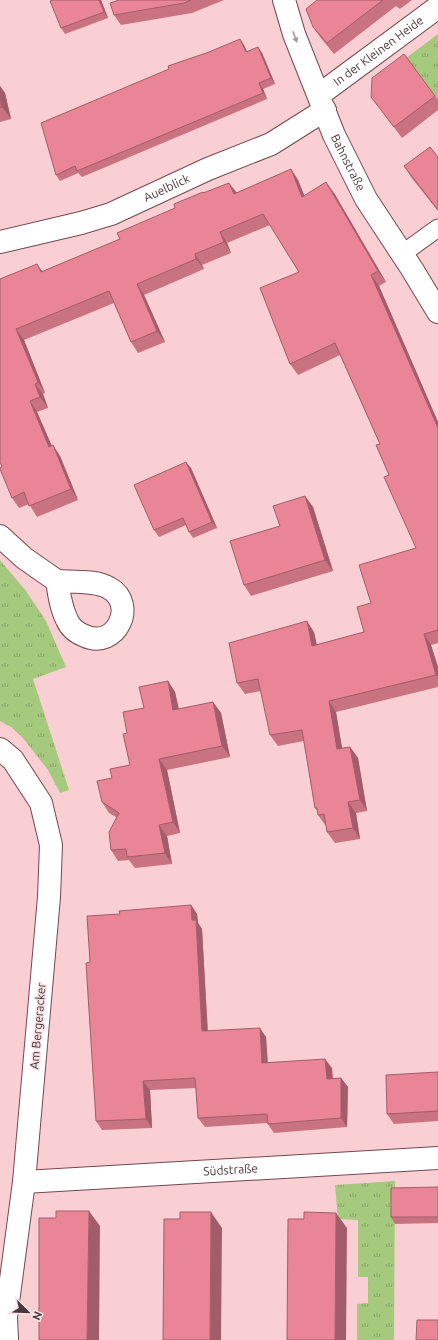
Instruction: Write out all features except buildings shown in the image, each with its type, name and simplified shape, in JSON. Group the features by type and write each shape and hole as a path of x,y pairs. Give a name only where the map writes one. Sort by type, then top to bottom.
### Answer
{"street":[{"name":"Bahnstraße","path":"284,0 294,34 334,135 366,198 438,312"},
{"name":"In der Kleinen Heide","path":"322,102 438,7"},
{"name":"Auelblick","path":"0,242 81,224 110,214 208,169 270,144 322,102"},
{"path":"0,536 24,558 57,581"},
{"name":"Am Bergeracker","path":"0,749 13,760 41,803 51,845 49,897 24,1182 3,1317 7,1340"},
{"name":"Südstraße","path":"24,1182 438,1158"}],"lane":[{"path":"402,254 438,228"}],"green space":[{"path":"438,34 438,100 406,58"},
{"path":"0,560 26,591 46,621 66,667 33,679 69,790 60,793 48,770 23,738 11,727 0,721"},
{"path":"395,1181 394,1340 357,1340 357,1304 368,1303 368,1277 358,1277 358,1220 338,1219 335,1185"}]}
